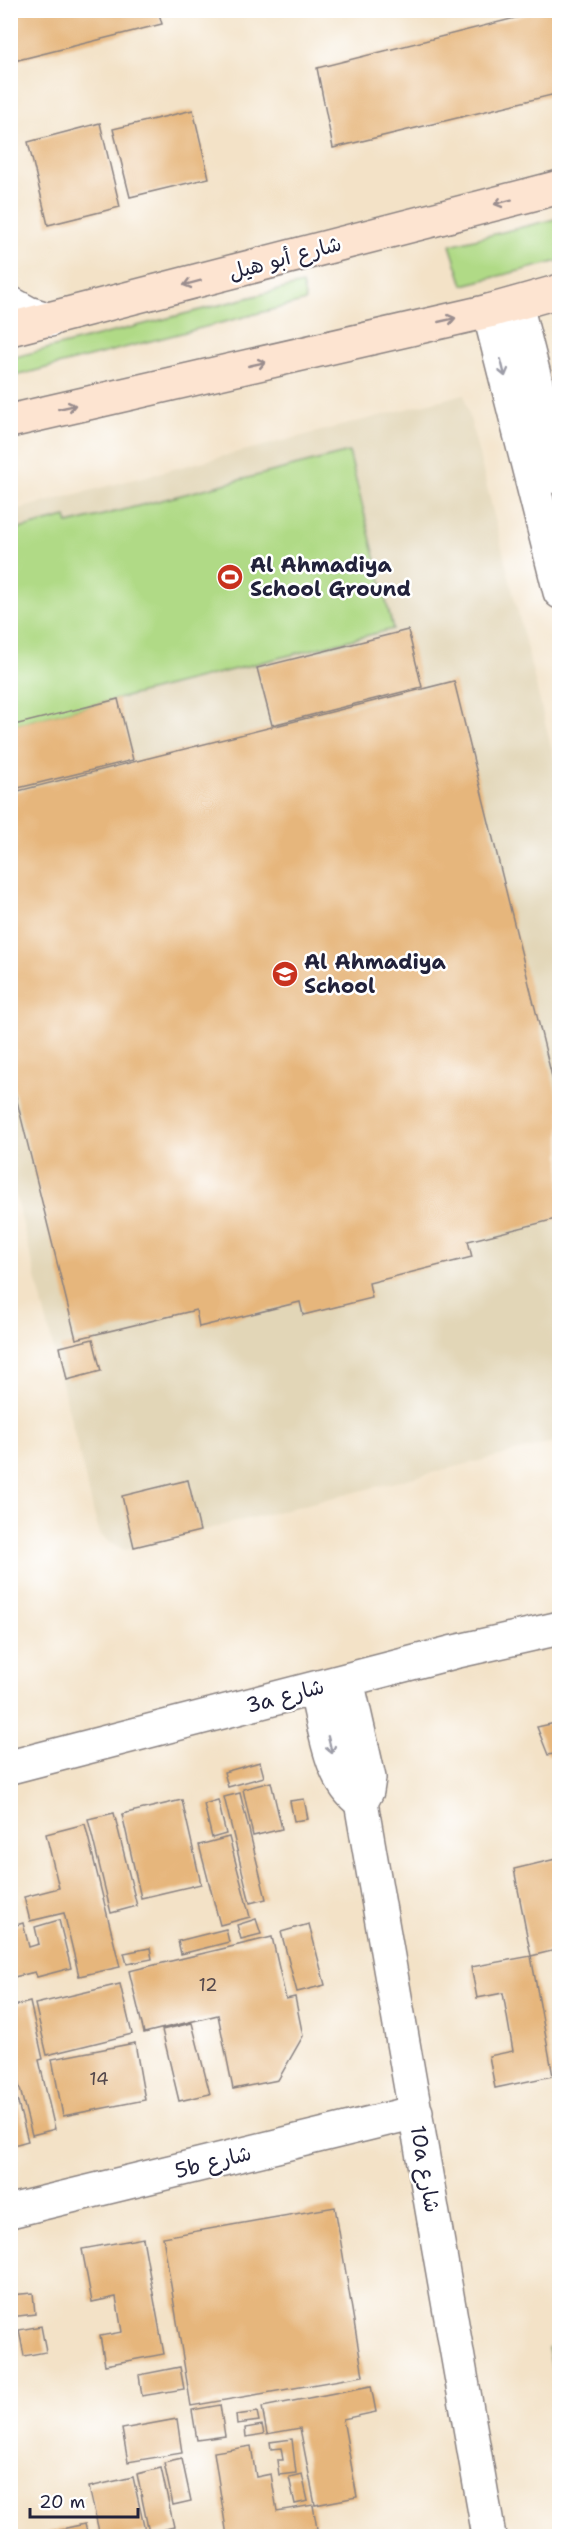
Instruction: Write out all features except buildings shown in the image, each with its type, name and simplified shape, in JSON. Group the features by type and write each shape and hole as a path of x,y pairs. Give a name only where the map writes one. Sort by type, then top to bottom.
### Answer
{"main road":[{"name":"شارع أبو هيل","path":"10,329 560,187"},
{"path":"10,422 502,307 560,291"}],"street":[{"path":"10,303 28,313 50,320"},
{"path":"502,307 560,478"},
{"path":"502,307 560,591"},
{"name":"3a شارع","path":"10,1767 315,1688 560,1628"},
{"name":"10a شارع","path":"347,1680 369,1778 367,1791 361,1802 489,2536"},
{"path":"315,1688 337,1774 351,1795 361,1802"},
{"name":"5b شارع","path":"10,2211 416,2112"}],"shaded area":[{"name":"Al Ahmadiya School","path":"464,394 559,779 559,1441 125,1550 116,1547 99,1534 11,1176 11,511"}],"green space":[{"path":"559,218 559,261 463,285 450,245"},
{"path":"302,284 306,301 11,377 11,358"},
{"name":"Al Ahmadiya School Ground","path":"349,452 393,629 11,726 11,531 66,517 68,524"},
{"path":"560,2345 559,2397 548,2348"}],"place":[{"name":"Al Ahmadiya School Ground","path":"230,577"},
{"name":"Al Ahmadiya School","path":"285,974"}]}
